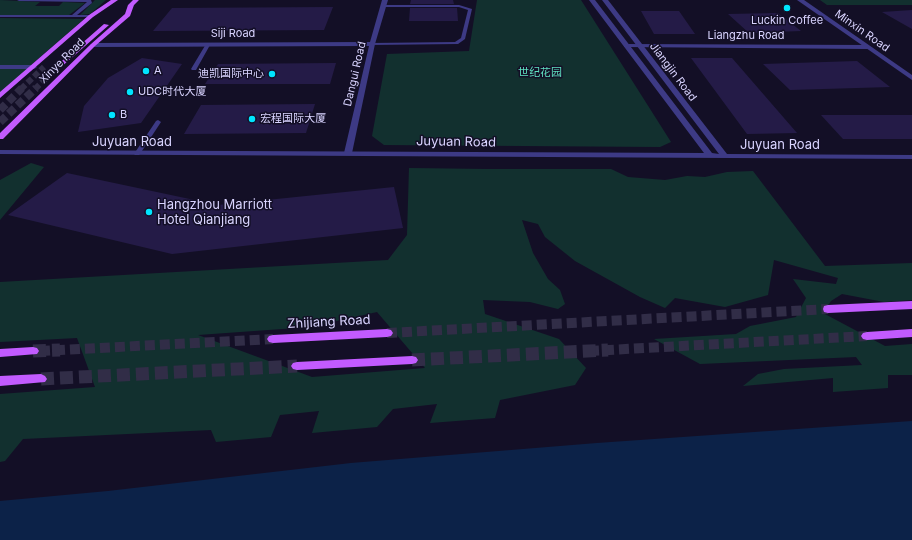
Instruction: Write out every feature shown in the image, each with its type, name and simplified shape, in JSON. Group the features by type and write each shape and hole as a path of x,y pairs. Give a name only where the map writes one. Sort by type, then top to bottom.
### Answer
{"main road":[{"name":"Xinye Road","path":"0,96 91,16 114,0"},
{"path":"55,57 108,8 114,0"},
{"name":"Xinye Road","path":"0,136 93,45 128,15 133,3"},
{"path":"58,67 133,3"},
{"path":"828,309 912,305"},
{"name":"Zhijiang Road","path":"273,339 387,333"},
{"path":"867,336 912,333"},
{"path":"0,353 33,351"},
{"path":"297,366 412,360"},
{"path":"0,381 41,379"}],"street":[{"name":"Jiangjin Road","path":"592,0 710,156"},
{"name":"Jiangjin Road","path":"605,0 725,156"},
{"name":"Minxin Road","path":"800,0 912,78"},
{"name":"Dangui Road","path":"348,153 372,44 384,3"},
{"name":"Siji Road","path":"93,45 372,44"},
{"name":"Liangzhu Road","path":"626,46 867,47"},
{"path":"0,67 34,67"},
{"name":"Juyuan Road","path":"0,152 137,154 348,153 912,157"}],"lane":[{"path":"19,0 90,1 73,16"},
{"path":"372,44 456,43 463,39 470,9 459,6 384,3"},
{"path":"0,16 91,16"},
{"path":"194,69 208,44"},
{"path":"137,154 158,122"}],"green space":[{"path":"0,0 40,2 35,6 59,6 63,2 85,3 69,15 0,15"},
{"path":"95,0 106,0 90,14 80,15"},
{"name":"世纪花园","path":"477,0 581,0 671,142 660,147 384,145 372,136 387,54 469,51"},
{"path":"820,0 912,0 912,5 827,5"},
{"path":"0,18 84,19 31,65 0,65"},
{"path":"0,69 27,69 0,95"},
{"path":"31,163 44,167 0,220 0,180"},
{"path":"409,168 611,169 628,177 665,180 687,176 705,177 727,172 753,171 825,266 912,263 912,300 884,302 842,294 831,301 823,313 885,346 912,344 912,375 888,375 888,388 833,392 833,378 743,386 758,374 784,369 862,365 856,357 700,364 654,339 736,334 750,326 796,317 806,298 793,279 836,284 838,278 774,260 768,295 725,307 675,298 665,308 640,297 575,261 545,237 538,224 522,220 533,253 548,279 560,290 565,304 558,309 530,302 483,300 485,314 559,339 586,368 575,385 500,400 495,418 430,423 437,404 393,409 377,427 312,433 319,411 280,415 271,437 216,442 211,430 23,439 5,461 0,462 0,394 95,387 77,338 0,342 0,282 388,260 407,235","holes":["377,312 425,368 312,377 198,335 310,327"]}],"water":[{"path":"912,421 912,540 0,540 0,501 108,491 351,463 597,443"}],"building":[{"path":"411,0 453,0 454,4 410,4"},
{"path":"333,7 324,30 153,31 172,8"},
{"path":"410,8 457,8 458,21 409,21"},
{"path":"912,10 912,29 882,12"},
{"path":"641,11 679,11 695,34 654,34"},
{"path":"778,13 801,31 749,33 728,14"},
{"name":"UDC时代大厦","path":"142,58 182,64 141,123 78,132 84,106 108,78"},
{"path":"691,58 732,58 797,133 747,134"},
{"path":"857,61 890,87 790,90 763,64"},
{"name":"迪凯国际中心","path":"336,63 330,84 205,84 218,64"},
{"name":"宏程国际大厦","path":"315,104 306,133 184,134 201,105"},
{"path":"821,115 912,115 912,139 843,139"},
{"path":"67,173 218,205 394,187 403,228 172,254 8,215"}],"tunnel":[{"path":"21,89 44,67"},
{"path":"35,89 58,67"},
{"path":"0,122 36,88"},
{"path":"0,110 21,89"},
{"path":"387,333 828,309"},
{"path":"599,350 867,336"},
{"path":"58,350 273,339"},
{"path":"33,351 58,350"},
{"path":"40,351 58,350"},
{"path":"412,360 599,350"},
{"path":"589,351 599,350"},
{"path":"599,350 608,350"},
{"path":"41,379 297,366"}],"place":[{"name":"Luckin Coffee","path":"787,8"},
{"name":"A","path":"146,71"},
{"name":"迪凯国际中心","path":"272,74"},
{"name":"UDC时代大厦","path":"130,92"},
{"name":"B","path":"112,115"},
{"name":"宏程国际大厦","path":"252,119"},
{"name":"Hangzhou Marriott Hotel Qianjiang","path":"149,212"}]}
